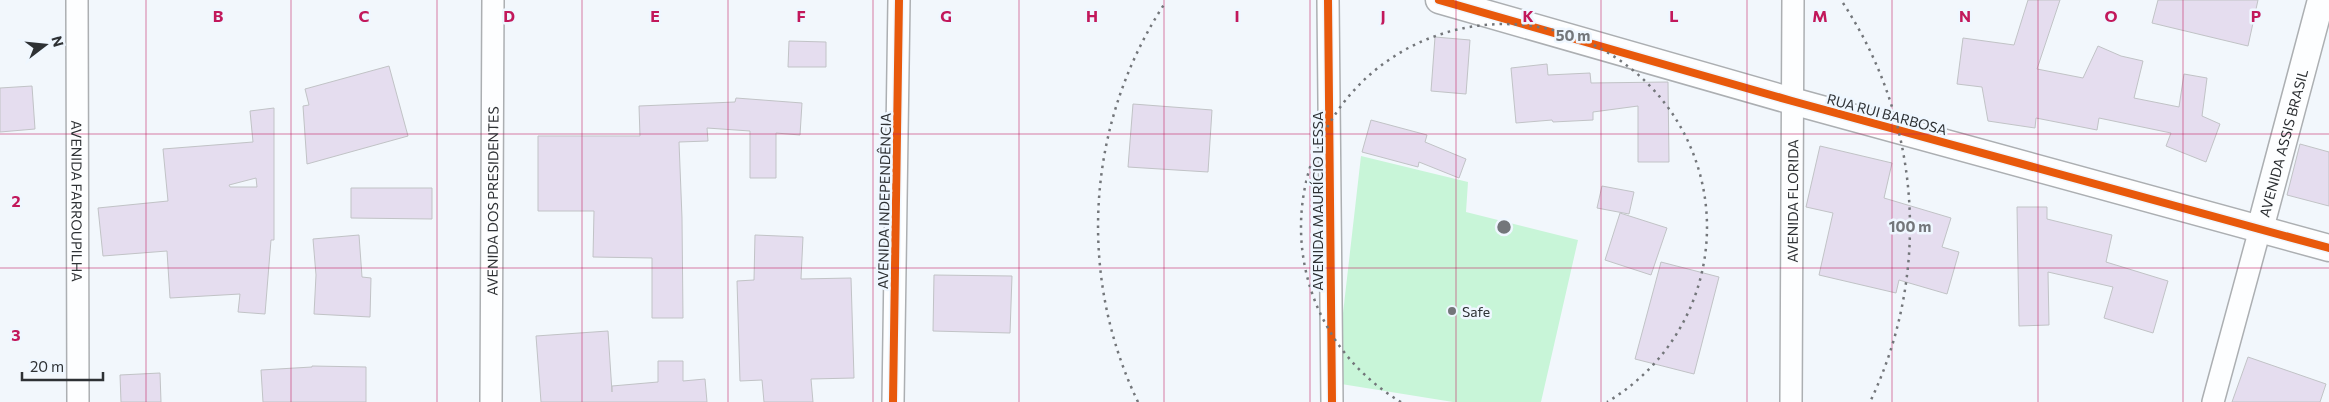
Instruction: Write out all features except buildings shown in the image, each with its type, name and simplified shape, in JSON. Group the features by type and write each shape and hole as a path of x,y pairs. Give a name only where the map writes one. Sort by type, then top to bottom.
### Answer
{"street":[{"name":"AVENIDA FARROUPILHA","path":"77,0 78,402"},
{"name":"AVENIDA DOS PRESIDENTES","path":"491,402 493,0"},
{"name":"AVENIDA INDEPENDÊNCIA","path":"893,402 899,0"},
{"name":"AVENIDA MAURÍCIO LESSA","path":"1328,0 1332,402"},
{"name":"RUA RUI BARBOSA","path":"1439,0 1792,101 2329,248"},
{"name":"AVENIDA FLORIDA","path":"1792,402 1793,0"},
{"name":"AVENIDA ASSIS BRASIL","path":"2213,402 2321,0"}],"green space":[{"name":"Safe","path":"1361,156 1468,182 1466,212 1578,240 1541,402 1453,402 1335,383"}],"cycle path":[{"path":"893,402 899,0"},
{"path":"1328,0 1332,402"},
{"path":"1439,0 1792,101 2329,248"}],"place":[{"name":"Safe","path":"1452,311"}]}
